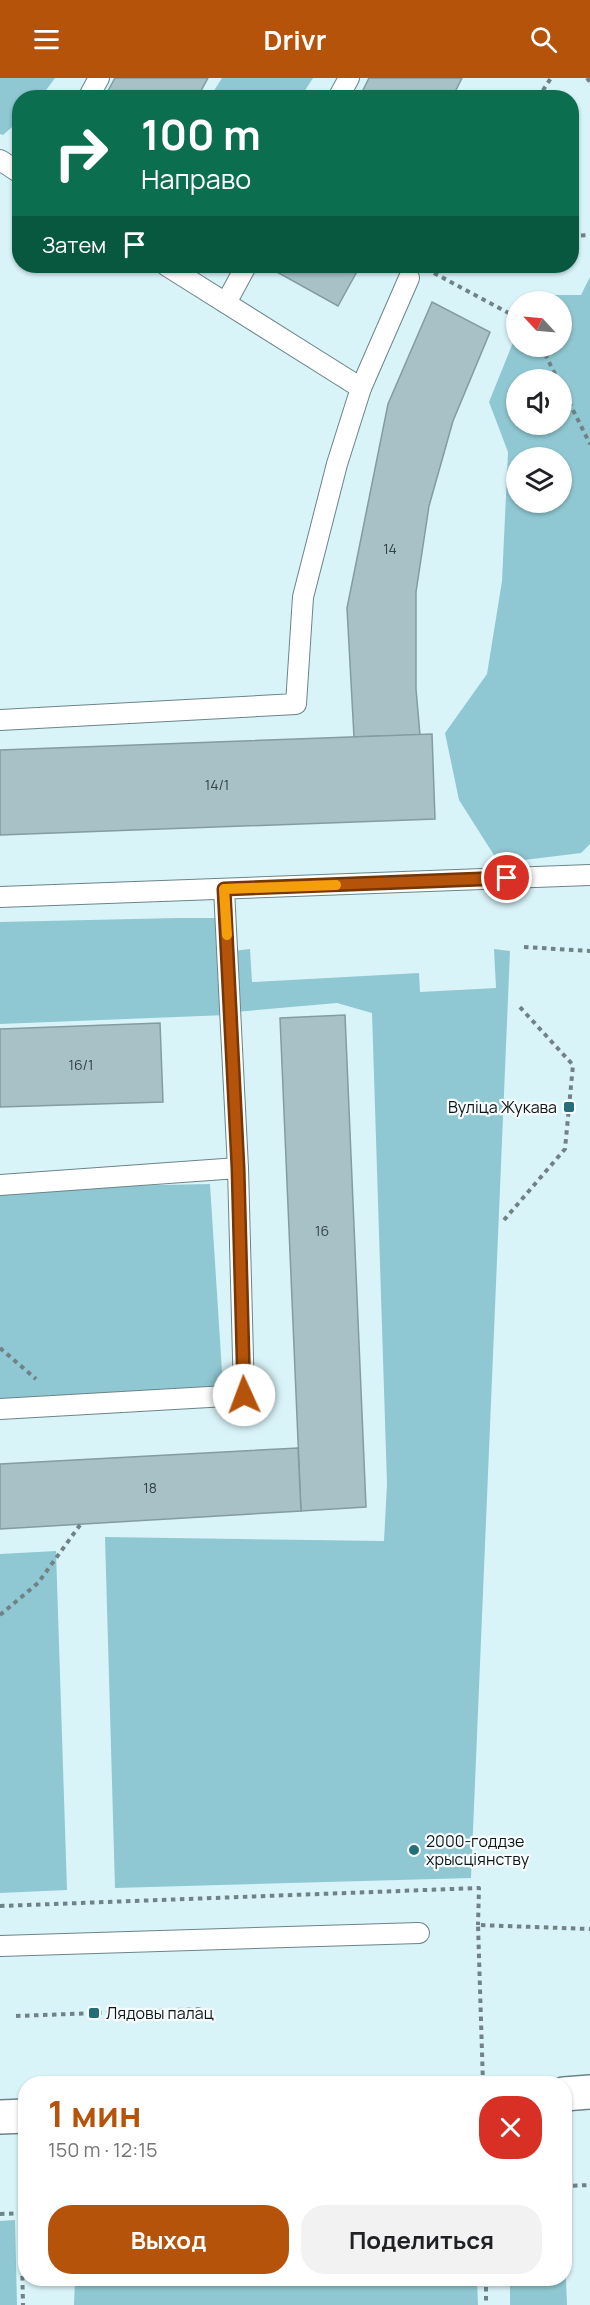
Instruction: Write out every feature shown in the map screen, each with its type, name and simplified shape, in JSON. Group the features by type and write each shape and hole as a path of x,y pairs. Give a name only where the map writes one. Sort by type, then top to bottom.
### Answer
{"main road":[{"path":"572,2093 590,2092"},
{"path":"0,2117 18,2116"}],"lane":[{"path":"178,273 361,388"},
{"path":"226,303 242,273"},
{"path":"0,720 296,704 303,597 337,464 361,388 409,278"},
{"path":"0,897 590,875"},
{"path":"0,1409 244,1395 238,1168 224,889"},
{"path":"0,1185 238,1168"},
{"path":"0,1946 419,1934"}],"path":[{"path":"587,78 590,82"},
{"path":"435,273 506,312"},
{"path":"572,408 590,444"},
{"path":"524,947 590,951"},
{"path":"504,1220 565,1149 573,1065 518,1005"},
{"path":"0,1615 38,1583 80,1525"},
{"path":"0,1906 479,1888 483,2076"},
{"path":"478,1925 590,1929"},
{"path":"16,2016 204,2009"},
{"path":"572,2186 590,2185"},
{"path":"0,2214 18,2213"},
{"path":"23,2286 23,2305"},
{"path":"486,2286 486,2305"}],"shaded area":[{"path":"0,78 55,78 46,90 12,90 12,127 3,135 0,134"},
{"path":"222,78 313,78 305,90 214,90"},
{"path":"590,277 590,844 581,853 499,863 459,800 445,733 487,674 502,581 506,495 506,513 572,513 572,447 506,447 489,402 507,357 572,357 572,295 581,295"},
{"path":"221,918 227,1015 0,1024 0,922"},
{"path":"250,949 252,982 419,973 420,992 496,988 494,949 510,951 471,1878 115,1888 105,1537 384,1541 387,1484 372,1013 337,1003 235,1012 233,951"},
{"path":"210,1184 223,1387 0,1404 0,1193 64,1187"},
{"path":"56,1551 67,1890 0,1893 0,1554"},
{"path":"15,2220 17,2305 0,2305 0,2221"},
{"path":"75,2286 477,2286 478,2305 74,2305"},
{"path":"510,2286 566,2286 567,2305 510,2305"}],"building":[{"path":"115,78 208,78 201,90 108,90"},
{"path":"369,78 462,78 456,90 363,90"},
{"path":"279,273 356,273 338,306"},
{"path":"432,302 490,332 453,421 429,506 416,592 416,689 420,735 354,737 347,608 388,404"},
{"path":"432,734 435,819 0,835 0,750"},
{"path":"345,1015 366,1507 301,1511 280,1018"},
{"path":"160,1023 163,1102 0,1107 0,1029"},
{"path":"298,1448 301,1511 0,1529 0,1464"}],"slow traffic":[{"path":"227,935 224,889 336,885"}],"place":[{"name":"Вуліца Жукава","path":"569,1107"},
{"name":"2000-годдзе хрысціянству","path":"414,1850"},
{"name":"Лядовы палац","path":"94,2013"}],"route":[{"path":"244,1395 238,1168 224,889 507,878"}]}
